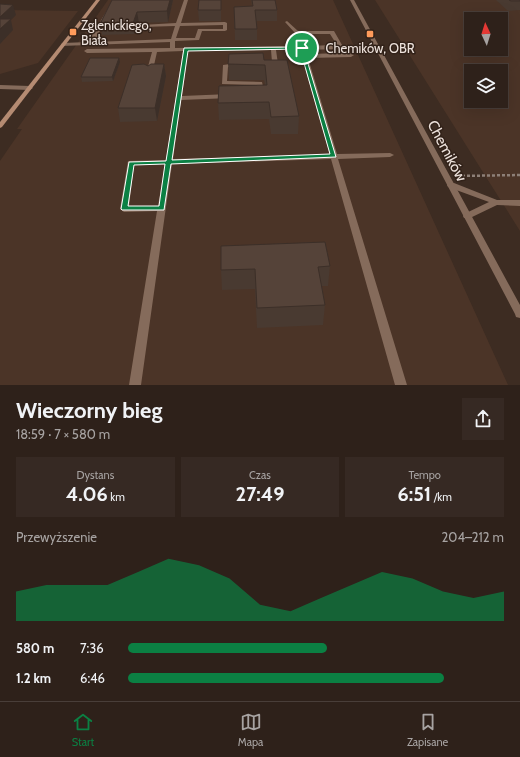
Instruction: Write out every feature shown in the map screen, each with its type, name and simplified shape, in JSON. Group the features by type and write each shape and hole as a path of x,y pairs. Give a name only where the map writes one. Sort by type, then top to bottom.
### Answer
{"street":[{"path":"0,126 98,0"},
{"path":"88,47 115,0"},
{"path":"172,50 173,40 186,0"},
{"name":"Chemików","path":"352,0 520,314"},
{"path":"88,47 197,39 200,30 225,30 225,22 141,26"},
{"path":"287,22 297,33 302,48 401,385"},
{"path":"297,33 332,32 340,47"},
{"path":"63,45 155,50 376,46"},
{"path":"261,64 275,64 273,48"},
{"path":"135,385 186,49"},
{"path":"149,75 155,50"},
{"path":"304,56 351,55"},
{"path":"246,65 225,66 224,83 260,83 262,95 255,95"},
{"path":"0,87 30,88"},
{"path":"178,98 240,96"},
{"path":"162,208 124,209 131,163 390,155"},
{"path":"451,185 496,202 520,203"},
{"path":"467,216 496,202"}],"path":[{"path":"454,176 520,175"}],"shaded area":[{"path":"108,0 333,0 508,385 0,385 0,161 22,129 17,129"},
{"path":"375,0 520,0 520,231"},
{"path":"0,10 78,11 38,63 0,74"}],"building":[{"path":"112,0 170,0 167,11 137,12 133,23 100,24"},
{"path":"199,0 221,0 221,10 198,10"},
{"path":"252,0 275,0 277,10 255,10 257,29 235,29 234,7 253,6"},
{"path":"0,4 13,5 0,17"},
{"path":"0,19 11,19 0,29"},
{"path":"263,53 264,60 287,60 299,116 271,117 269,102 218,103 219,86 267,85 265,65 228,64 229,54"},
{"path":"90,58 119,58 112,77 81,77"},
{"path":"144,64 148,66 151,64 164,64 155,108 118,108 132,65"},
{"path":"325,242 330,266 318,267 325,305 257,308 255,269 221,270 221,246"}],"place":[{"name":"Zglenickiego, Biała","path":"73,32"},
{"name":"Chemików, OBR","path":"370,34"}],"route":[{"path":"302,48 186,49 169,162 131,163 124,209 162,208 169,162 334,156 302,48"}]}
